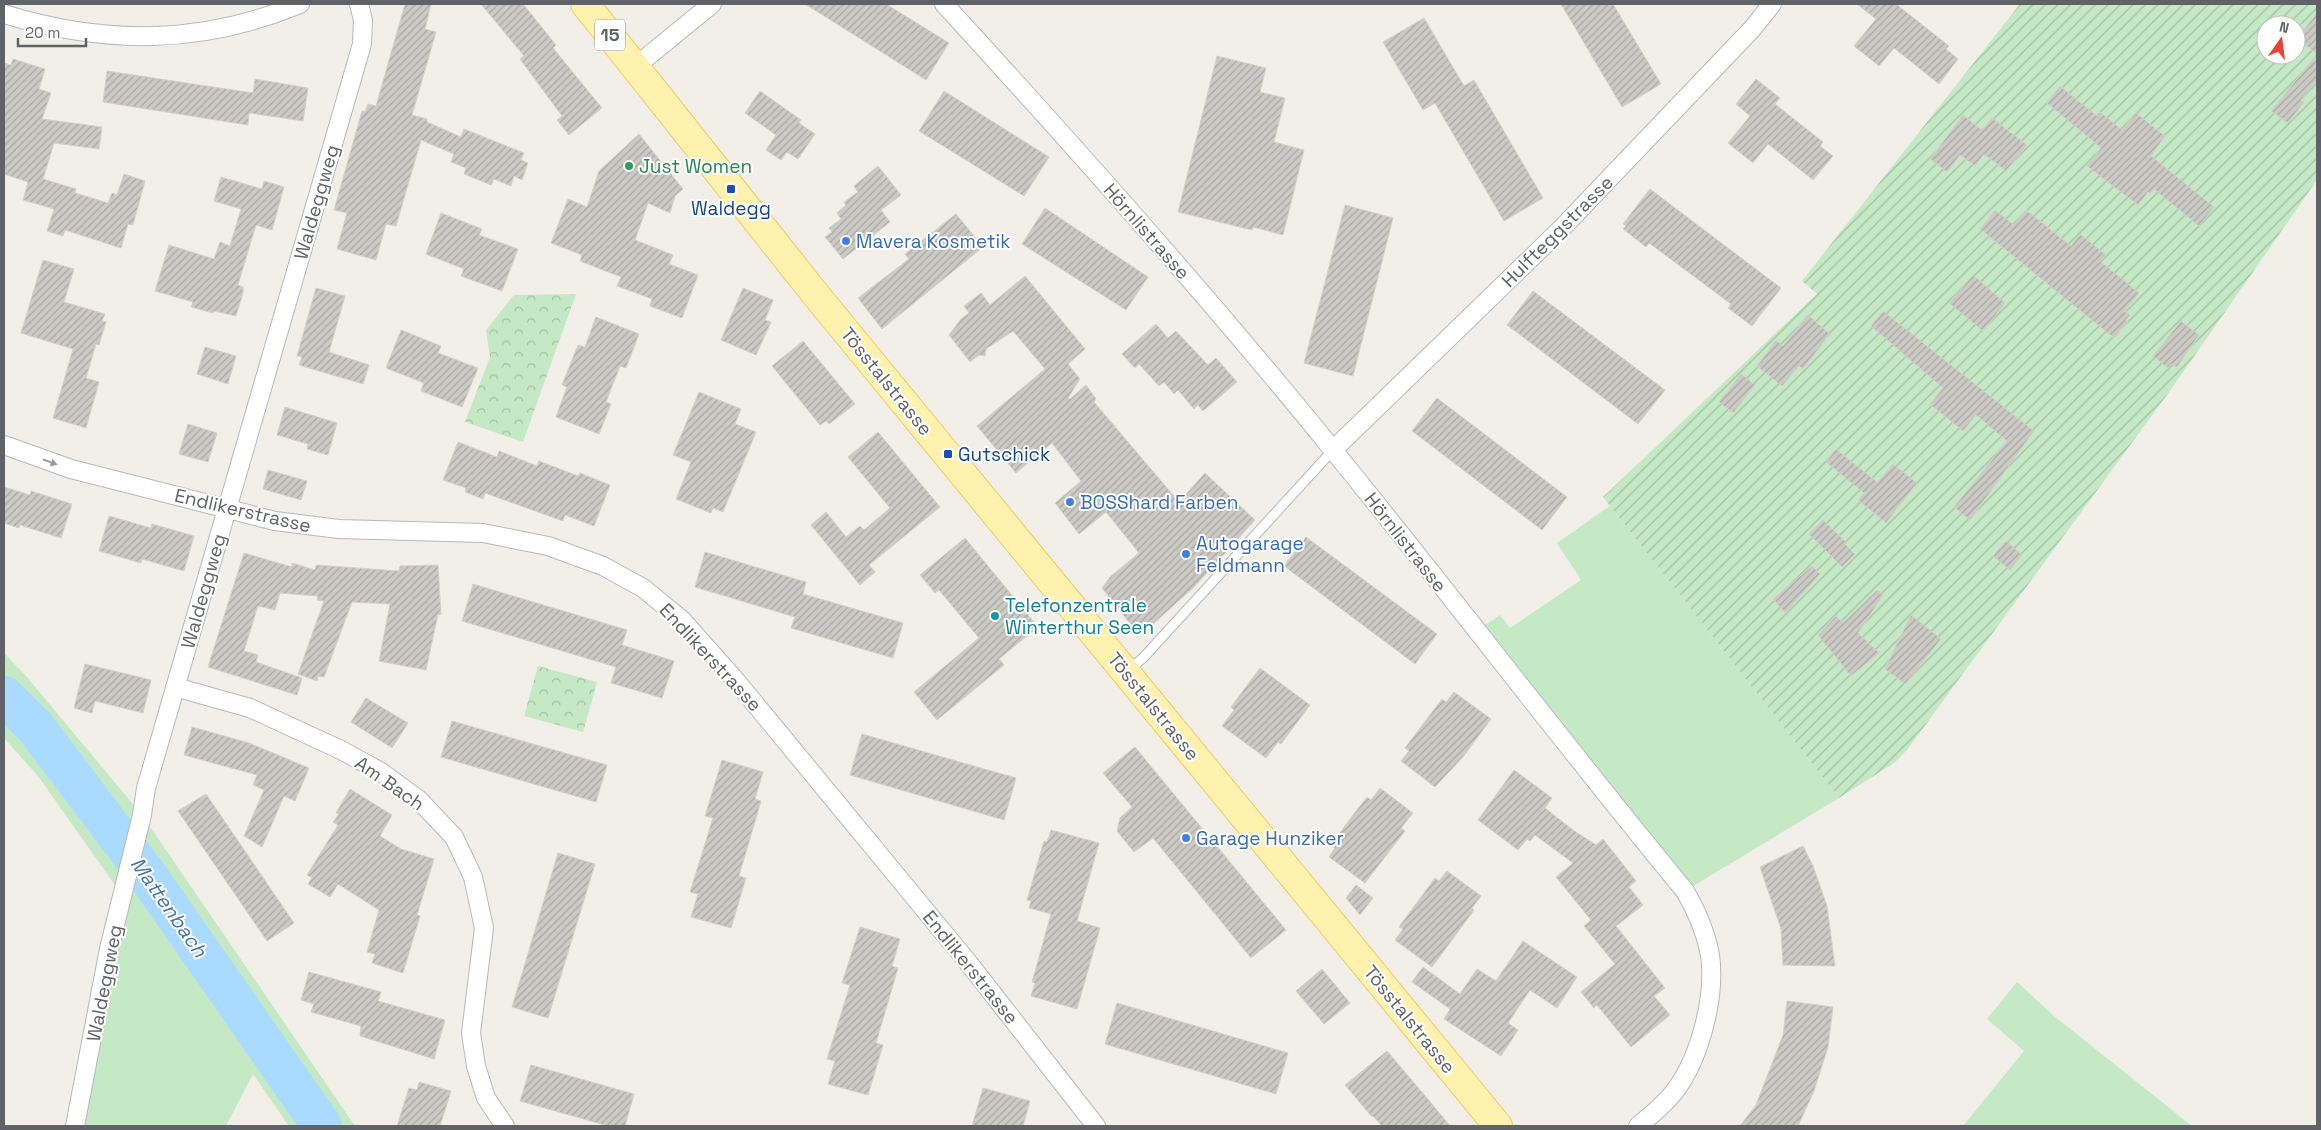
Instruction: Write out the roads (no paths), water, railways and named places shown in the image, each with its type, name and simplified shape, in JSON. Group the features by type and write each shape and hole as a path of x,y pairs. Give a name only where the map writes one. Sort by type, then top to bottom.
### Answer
{"main road":[{"name":"Tösstalstrasse","path":"585,4 636,66 746,208 1498,1126"}],"street":[{"path":"4,14 41,26 72,32 122,37 163,37 199,32 245,22 300,4"},
{"name":"Waldeggweg","path":"76,1126 109,950 138,832 146,788 362,44 363,20 359,4"},
{"path":"636,66 712,4"},
{"name":"Hörnlistrasse","path":"944,4 1051,121 1206,298 1333,450 1603,792 1685,891 1693,906 1710,954 1711,982 1709,1003 1700,1039 1687,1071 1670,1097 1638,1126"},
{"name":"Hulfteggstrasse","path":"1333,450 1574,217 1752,29 1772,4"},
{"name":"Endlikerstrasse","path":"4,446 71,469 275,521 339,529 483,533 548,546 603,566 643,588 682,620 743,689 967,961 1096,1126"},
{"name":"Am Bach","path":"175,687 250,708 341,750 381,772 418,798 454,837 473,877 484,928 471,1033 476,1066 486,1098 505,1126"}],"lane":[{"path":"1126,672 1143,658 1333,450"}],"waterway":[{"name":"Mattenbach","path":"4,696 36,728 145,872 322,1126"}],"place":[{"name":"Just Women","path":"629,166"},
{"name":"Waldegg","path":"731,189"},
{"name":"Mavera Kosmetik","path":"846,241"},
{"name":"Gutschick","path":"948,454"},
{"name":"BOSShard Farben","path":"1070,502"},
{"name":"Autogarage Feldmann","path":"1186,554"},
{"name":"Telefonzentrale Winterthur Seen","path":"995,616"},
{"name":"Garage Hunziker","path":"1186,838"}]}
